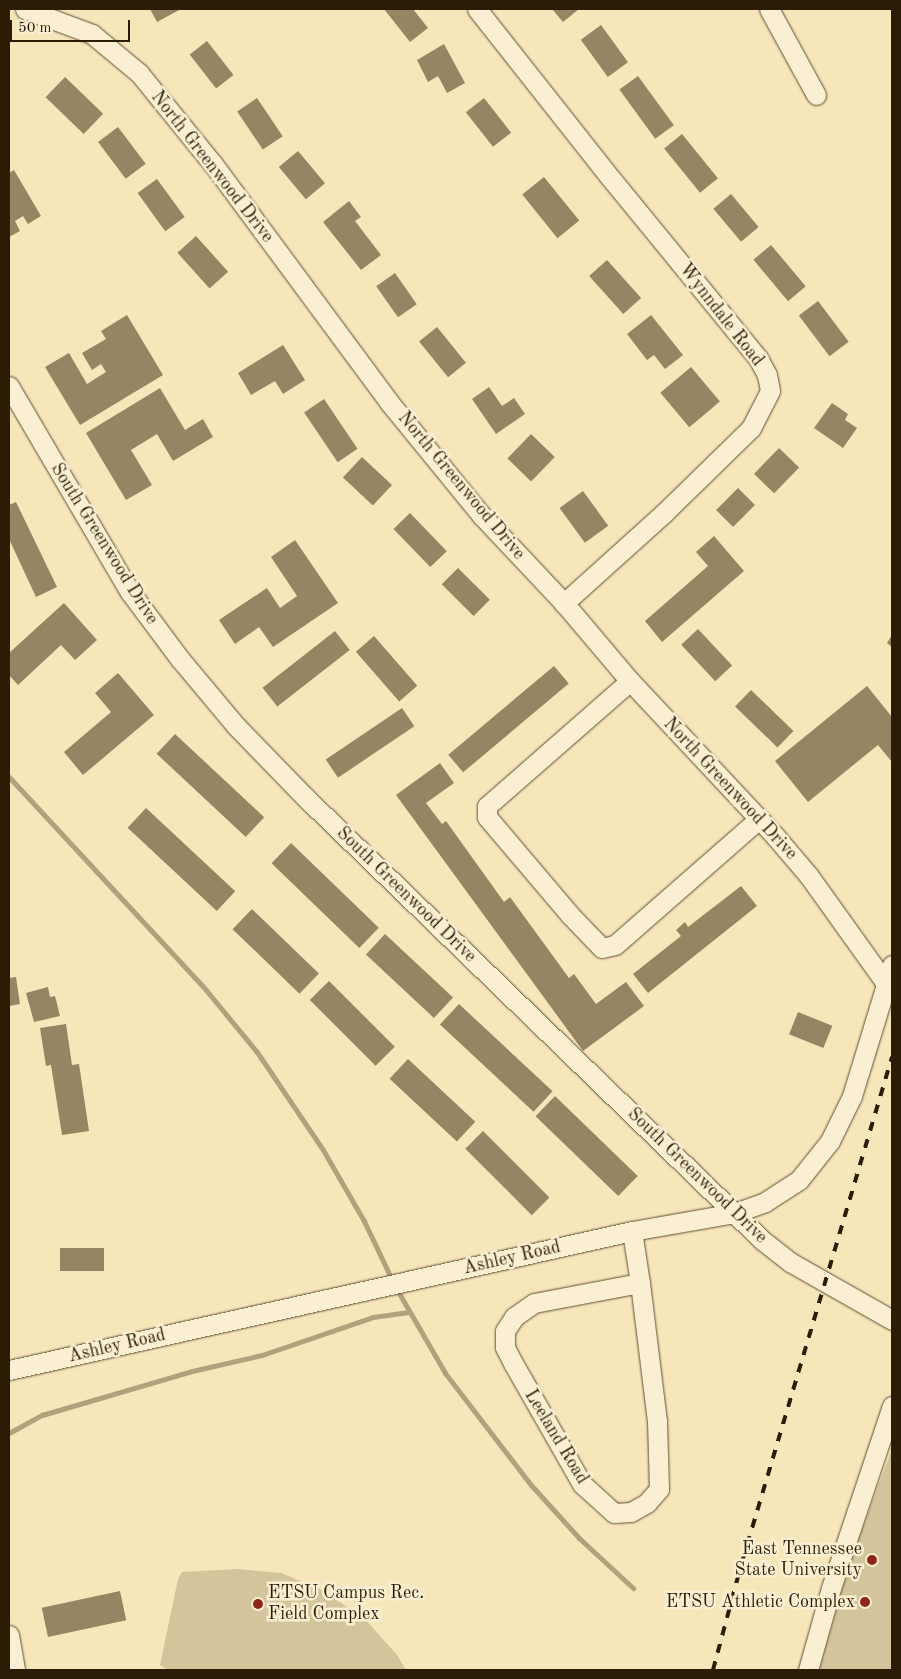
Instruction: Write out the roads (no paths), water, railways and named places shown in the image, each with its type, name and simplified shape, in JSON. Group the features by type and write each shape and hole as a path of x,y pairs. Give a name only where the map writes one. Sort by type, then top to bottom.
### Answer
{"street":[{"name":"North Greenwood Drive","path":"25,9 92,34 139,73 213,164 389,402 482,516 564,603 630,681 759,819 809,876 887,986"},
{"name":"Wynndale Road","path":"477,9 612,181 758,358 767,375 770,391 751,428 664,513 564,603"},
{"path":"769,9 816,95"},
{"name":"South Greenwood Drive","path":"9,386 130,592 180,659 236,726 305,797 634,1114 689,1172 762,1240 790,1262 892,1320"},
{"path":"630,681 487,806 487,817 570,915 602,948 615,945 759,819"},
{"name":"Ashley Road","path":"9,1370 632,1231 735,1213 765,1202 799,1180 830,1141 852,1096 892,965"},
{"name":"Leeland Road","path":"632,1231 640,1283 658,1421 659,1490 647,1503 631,1512 614,1513 582,1484 513,1364 505,1347 505,1331 514,1317 534,1304 640,1283"},
{"path":"808,1670 831,1588 892,1406"},
{"path":"9,1635 15,1670"}],"waterway":[{"path":"9,777 206,990 257,1052 323,1150 364,1221 392,1280"},
{"path":"396,1288 445,1373 531,1485 579,1538 633,1588"},
{"path":"9,1433 42,1415 192,1371 262,1355 373,1317 409,1312"}],"railway":[{"path":"713,1670 742,1562 892,1057"}],"place":[{"name":"East Tennessee State University","path":"872,1560"},
{"name":"ETSU Athletic Complex","path":"865,1602"},
{"name":"ETSU Campus Rec. Field Complex","path":"258,1604"}]}
